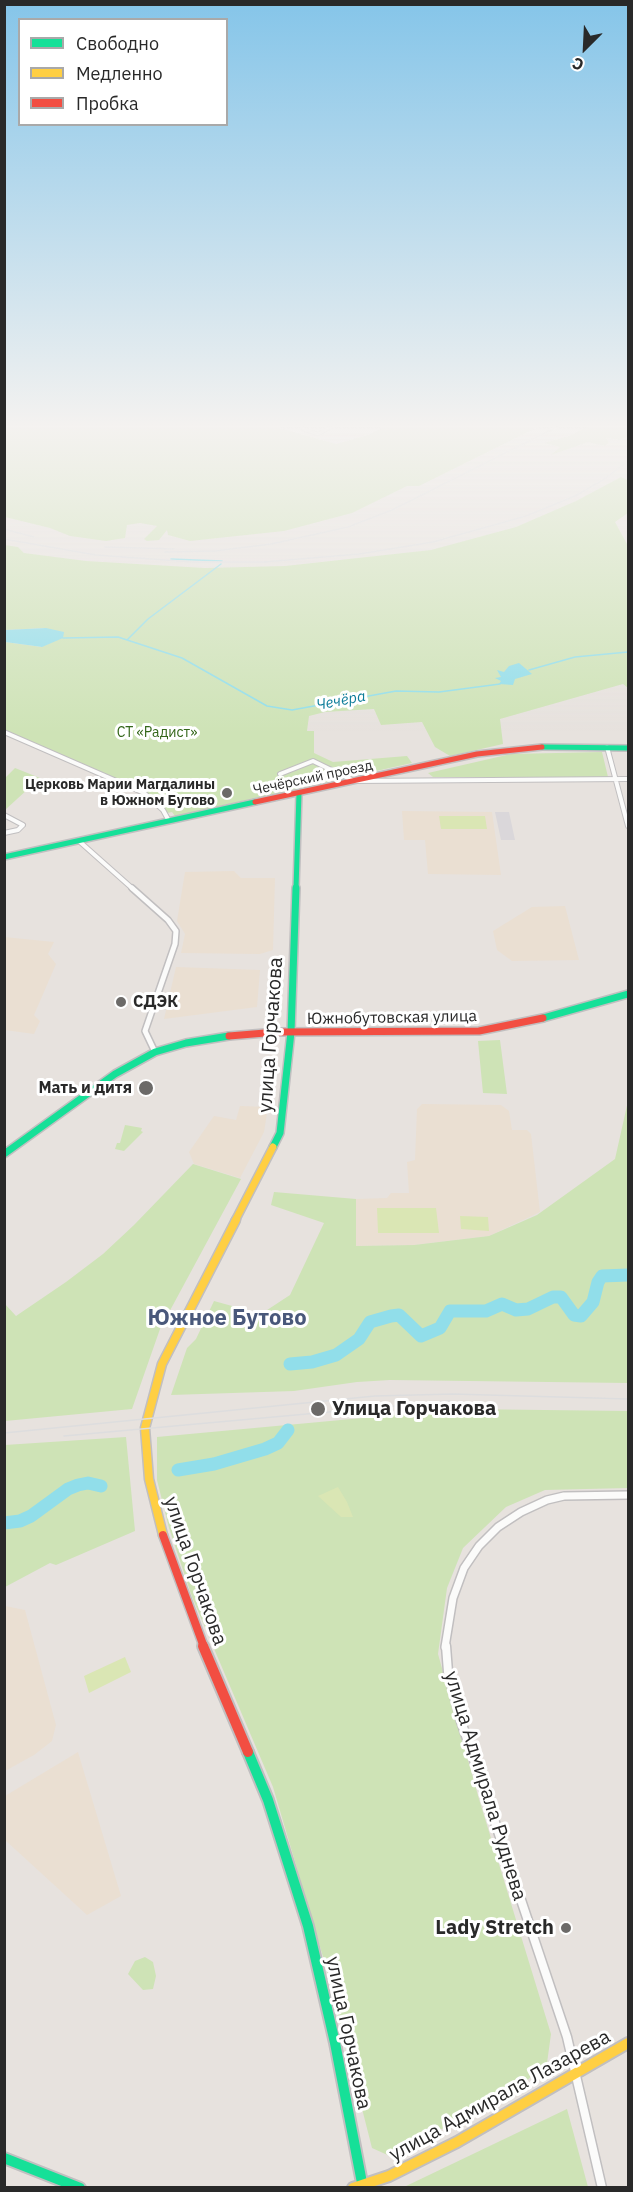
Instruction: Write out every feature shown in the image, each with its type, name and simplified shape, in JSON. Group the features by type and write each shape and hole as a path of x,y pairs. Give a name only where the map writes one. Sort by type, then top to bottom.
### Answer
{"street":[{"path":"4,732 144,793 163,810 168,821"},
{"path":"607,747 628,826"},
{"name":"Чечёрский проезд","path":"4,856 354,781 424,770 504,749 628,748"},
{"path":"280,774 315,761 354,781"},
{"path":"424,770 429,779"},
{"name":"Чечёрский проезд","path":"354,781 628,779"},
{"name":"улица Горчакова","path":"299,793 291,1032 280,1133 162,1364 145,1428 148,1479 158,1523 206,1653 268,1800 308,1926 330,2020 363,2186"},
{"path":"4,815 23,825 18,830 4,833"},
{"path":"79,841 168,920 176,931 175,944 145,1031 155,1052"},
{"name":"Южнобутовская улица","path":"4,1154 115,1074 155,1052 216,1037 291,1032 479,1031 542,1018 628,994"},
{"name":"улица Адмирала Руднева","path":"602,2187 567,2037 461,1721 448,1672 446,1636 453,1598 464,1568 479,1546 498,1527 520,1512 547,1500 564,1496 628,1495"},
{"name":"улица Адмирала Лазарева","path":"353,2187 363,2186 389,2176 457,2142 628,2043"},
{"path":"4,2158 80,2187"}],"shaded area":[{"path":"402,811 492,812 501,875 428,874 425,840 404,840"},
{"path":"495,812 509,812 515,840 501,840"},
{"path":"234,871 241,878 275,878 273,950 260,954 181,953 185,934 177,921 185,872"},
{"path":"565,906 579,960 512,961 497,950 493,931 532,907"},
{"path":"4,937 54,942 48,954 56,964 34,1015 40,1021 34,1034 5,1030"},
{"path":"176,967 260,970 257,1007 164,1019"},
{"path":"422,1104 501,1105 509,1111 512,1130 527,1130 531,1134 540,1212 489,1236 414,1245 356,1246 356,1199 387,1198 391,1193 409,1193 407,1162 415,1160 417,1109"},
{"path":"240,1106 268,1107 264,1132 240,1178 194,1164 189,1152 214,1116 236,1120"},
{"path":"5,1606 25,1610 56,1725 52,1741 34,1755 5,1771"},
{"path":"78,1752 121,1896 87,1915 5,1840 5,1796"}],"green space":[{"path":"53,529 126,529 125,538 106,541 70,536"},
{"path":"154,529 290,529 190,541 168,535 167,530 159,540 144,539"},
{"name":"СТ «Радист»","path":"508,529 619,529 627,544 628,553 628,688 623,684 500,719 503,744 450,756 435,747 422,722 381,725 374,709 325,712 309,716 307,731 314,731 314,753 333,762 407,756 412,763 175,816 172,812 163,814 143,793 5,734 5,642 42,647 46,628 5,630 5,545 18,547 24,553 86,561 205,568 285,566 431,550"},
{"path":"602,752 608,777 433,777 428,773 511,754"},
{"path":"15,768 40,778 5,810 5,778"},
{"path":"439,816 485,816 487,829 441,829"},
{"path":"500,1040 507,1094 483,1093 478,1041"},
{"path":"628,1101 628,1383 390,1380 294,1391 171,1395 187,1348 196,1339 214,1301 261,1314 290,1295 324,1223 271,1205 274,1192 356,1199 356,1246 414,1245 489,1236 537,1215 615,1159"},
{"path":"125,1125 142,1128 143,1132 124,1151 115,1149 117,1143 120,1143"},
{"path":"193,1164 241,1179 160,1329 132,1409 5,1421 5,1304 16,1316 66,1282 103,1254"},
{"path":"377,1208 436,1208 439,1233 378,1233"},
{"path":"460,1216 488,1217 489,1231 461,1229"},
{"path":"460,1409 628,1411 628,1488 545,1490 506,1507 463,1548 447,1588 438,1654 479,1799 551,2034 547,2063 525,2082 392,2157 372,2148 326,1967 273,1787 192,1597 169,1528 157,1480 157,1437"},
{"path":"126,1437 135,1531 56,1565 50,1563 5,1587 5,1445"},
{"path":"338,1487 353,1517 341,1517 318,1496"},
{"path":"125,1657 131,1672 89,1693 84,1676"},
{"path":"145,1957 153,1962 156,1976 153,1989 143,1990 128,1974 135,1961"},
{"path":"567,2109 588,2187 404,2187"}],"water":[{"path":"46,628 64,632 63,638 42,647 5,642 5,630"},
{"path":"519,663 532,674 515,679 513,685 499,684 501,681 495,678 501,677 497,670 504,672 509,666"}],"waterway":[{"path":"171,559 222,561"},
{"path":"127,640 148,619 221,564"},
{"name":"Чечёра","path":"63,638 118,637 127,640"},
{"name":"Чечёра","path":"127,640 182,658 267,706 292,710 396,691 439,692 500,684"},
{"name":"Чечёра","path":"529,670 575,657 628,652"},
{"path":"290,1364 312,1362 336,1355 359,1339 370,1322 391,1316 399,1315 421,1336 440,1328 450,1311 486,1311 502,1304 516,1310 528,1309 553,1297 561,1297 574,1315 581,1316 593,1302 598,1282 602,1276 628,1275"},
{"path":"178,1470 214,1464 265,1449 278,1443 288,1430"},
{"path":"4,1523 20,1521 31,1516 68,1489 78,1485 88,1483 101,1486"}],"railway":[{"path":"5,529 34,537"},
{"path":"165,552 215,551 271,544 338,529"},
{"path":"4,539 96,555 192,562 264,562 359,554 433,542 478,529"},
{"path":"105,547 174,549"},
{"path":"4,1433 375,1396 454,1394 628,1399"},
{"path":"64,1436 450,1401"}],"traffic: fast":[{"path":"542,747 628,748"},
{"path":"273,1147 280,1133 291,1032 299,793"},
{"path":"4,857 255,802"},
{"path":"543,1018 628,994"},
{"path":"4,1154 115,1074 155,1052 186,1043 229,1036"},
{"path":"248,1752 268,1800 308,1926 335,2043 363,2188"},
{"path":"4,2158 80,2188"}],"traffic: slow":[{"path":"163,1535 149,1479 145,1428 162,1364 273,1147"},
{"path":"353,2188 389,2176 457,2142 628,2043"}],"traffic: jam":[{"path":"255,802 477,754 542,747"},
{"path":"229,1036 277,1032 479,1031 543,1018"},
{"path":"163,1535 206,1653 248,1752"}],"place":[{"name":"Церковь Марии Магдалины в Южном Бутово","path":"227,793"},
{"name":"СДЭК","path":"121,1002"},
{"name":"Мать и дитя","path":"146,1088"},
{"name":"Улица Горчакова","path":"318,1409"},
{"name":"Lady Stretch","path":"566,1928"}],"district":[{"name":"Южное Бутово","path":"227,1319"}]}
